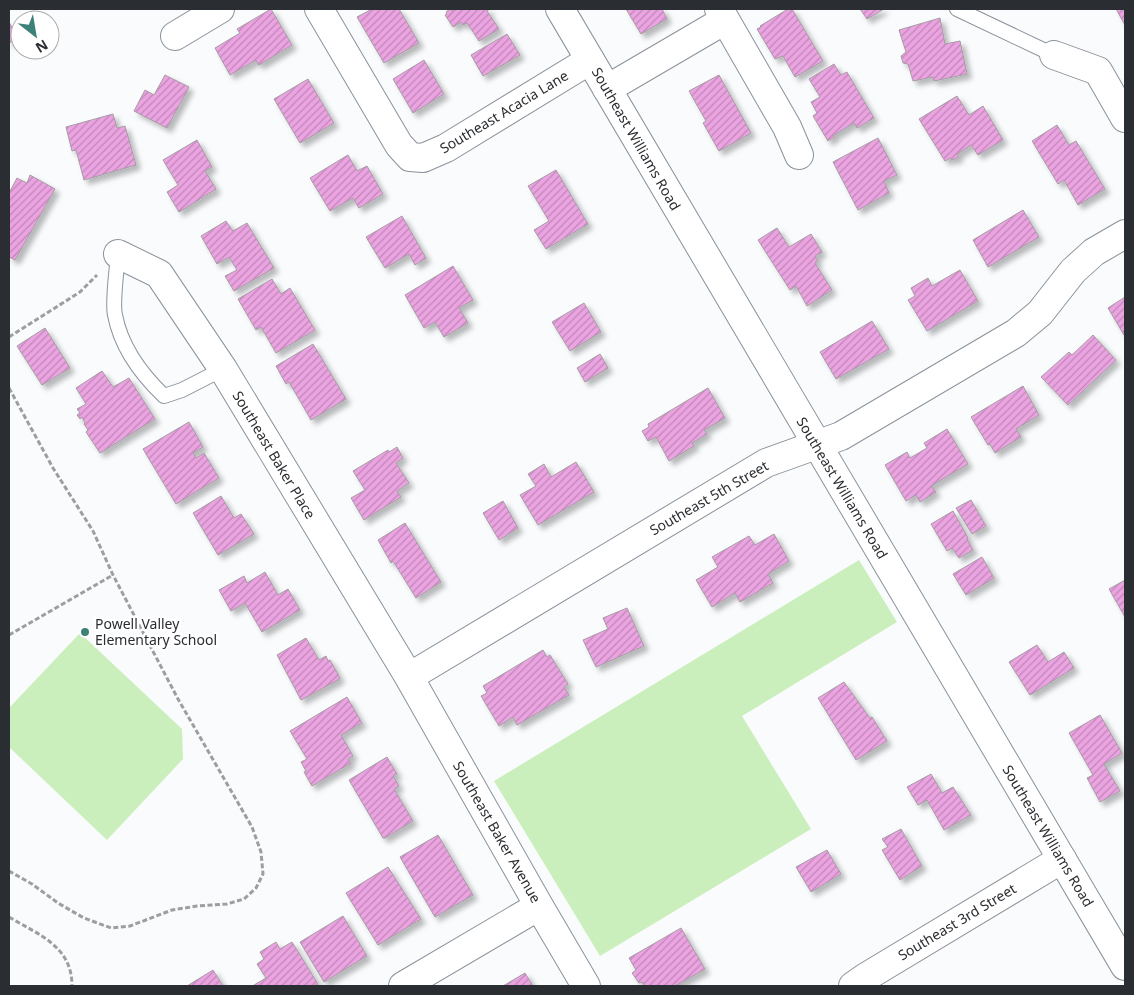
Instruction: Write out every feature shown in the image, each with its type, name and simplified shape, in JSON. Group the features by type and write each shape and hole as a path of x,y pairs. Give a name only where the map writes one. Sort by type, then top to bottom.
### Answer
{"street":[{"path":"175,36 220,9"},
{"name":"Southeast Acacia Lane","path":"319,9 399,145 410,157 423,158 446,148 590,60"},
{"name":"Southeast Williams Road","path":"560,9 1125,966"},
{"path":"607,89 722,14 787,128 799,155"},
{"path":"1054,55 1098,71 1125,118"},
{"name":"Southeast 5th Street","path":"409,677 766,463 841,436 1016,333 1040,313 1073,271 1094,252 1125,234"},
{"name":"Southeast Baker Place","path":"118,254 159,274 223,369 409,677"},
{"name":"Southeast Baker Avenue","path":"409,677 586,986"},
{"name":"Southeast 3rd Street","path":"853,986 1062,859"},
{"path":"403,986 539,906"}],"lane":[{"path":"957,9 1054,55"},
{"path":"118,254 114,314 125,347 149,382 164,396 182,390 223,369"}],"path":[{"path":"9,337 80,292 118,254"},
{"path":"9,388 44,454 92,531 190,722 252,827 261,852 263,874 256,888 244,898 227,904 172,910 130,926 111,928 84,918 9,871"},
{"path":"9,635 113,575"},
{"path":"9,917 54,944 66,958 72,975 72,986"}],"green space":[{"path":"859,560 897,622 742,716 811,829 600,956 494,781"},
{"path":"80,633 182,729 183,759 107,840 9,747 9,708"}],"building":[{"path":"271,9 292,45 259,65 256,60 230,75 215,48 240,33 237,29"},
{"path":"372,9 399,9 419,43 384,63 357,17"},
{"path":"450,9 452,11 456,9 490,9 487,11 499,29 479,41 467,23 463,25 461,22 453,27 445,15"},
{"path":"626,9 662,9 667,19 641,34"},
{"path":"788,9 792,9 823,61 795,77 783,56 775,59 757,29"},
{"path":"860,9 884,9 867,19"},
{"path":"1116,9 1125,9 1125,25"},
{"path":"940,18 945,44 960,41 967,74 934,81 933,77 913,81 908,64 903,63 901,56 906,52 899,30"},
{"path":"9,22 10,42 9,43"},
{"path":"507,34 520,55 483,76 471,55"},
{"path":"424,60 444,94 413,113 393,79"},
{"path":"834,64 841,75 847,72 874,118 857,128 854,123 834,135 828,141 813,116 817,113 811,102 820,97 809,79"},
{"path":"165,75 189,87 167,128 134,111 145,90 154,95"},
{"path":"719,75 751,133 719,151 703,123 706,121 689,91"},
{"path":"308,79 334,123 300,143 274,99"},
{"path":"957,96 969,115 983,106 1003,140 978,155 971,145 957,154 959,157 945,161 919,119"},
{"path":"113,114 117,128 125,126 136,165 84,180 76,150 72,151 66,127"},
{"path":"1057,125 1069,145 1076,141 1105,189 1078,205 1064,180 1058,184 1032,141"},
{"path":"878,138 897,175 884,181 889,193 858,210 833,162"},
{"path":"197,140 212,167 205,171 216,189 179,212 167,192 178,185 163,160"},
{"path":"348,155 357,171 367,166 383,194 359,208 353,198 330,211 310,178"},
{"path":"556,170 588,224 546,249 534,230 549,221 528,186"},
{"path":"30,175 55,189 15,260 9,257 9,193 17,178 27,183"},
{"path":"1023,210 1039,237 988,267 973,240"},
{"path":"402,216 426,258 415,265 409,254 385,268 366,237"},
{"path":"226,221 233,231 247,223 274,268 234,291 225,276 237,270 229,257 217,264 201,236"},
{"path":"777,228 789,247 811,234 822,252 815,256 818,260 815,263 832,290 807,306 796,286 790,290 758,240"},
{"path":"453,266 473,300 459,308 468,323 444,337 435,322 424,328 405,295"},
{"path":"960,270 978,301 927,331 908,300 915,296 911,288 928,278 932,286"},
{"path":"272,279 281,294 290,288 315,330 276,353 261,327 256,330 238,299"},
{"path":"1125,297 1125,334 1124,335 1108,308"},
{"path":"584,303 601,332 570,351 552,322"},
{"path":"872,321 889,349 836,379 820,352"},
{"path":"45,328 70,368 42,385 17,346"},
{"path":"1093,335 1116,360 1068,405 1041,377 1069,352 1072,355"},
{"path":"313,344 346,399 311,420 289,382 286,384 276,366"},
{"path":"600,354 608,368 585,382 577,368"},
{"path":"102,371 113,387 129,378 155,419 100,453 86,432 88,430 82,417 80,419 77,415 80,413 77,409 86,404 76,388"},
{"path":"1023,386 1039,415 1016,429 1021,437 995,453 971,417"},
{"path":"708,388 725,418 704,430 707,434 692,443 694,446 669,461 656,437 648,441 642,431 649,427 648,424"},
{"path":"189,422 203,447 193,453 196,458 204,453 219,478 176,504 143,449"},
{"path":"947,429 968,464 931,486 936,492 920,502 916,495 906,501 885,465 907,452 910,458 927,448 924,443"},
{"path":"397,447 403,458 396,463 409,483 397,491 401,497 364,520 351,498 365,490 353,471 388,450 389,452"},
{"path":"576,462 594,492 538,525 520,495 536,486 528,474 544,464 551,477"},
{"path":"221,496 234,518 241,514 254,534 218,555 193,513"},
{"path":"971,500 986,526 972,534 956,508"},
{"path":"503,501 518,528 499,540 483,513"},
{"path":"953,511 973,550 959,558 952,548 947,551 931,524"},
{"path":"405,523 441,582 416,598 393,561 391,563 378,540"},
{"path":"774,534 789,561 768,574 773,583 740,602 735,593 712,607 696,580 718,567 712,557 749,536 755,545"},
{"path":"982,557 994,578 966,595 953,574"},
{"path":"265,572 278,595 288,589 300,610 262,632 245,603 231,611 219,590 244,576 247,583"},
{"path":"1125,580 1125,617 1109,589"},
{"path":"627,608 644,646 596,667 583,640 608,629 603,618"},
{"path":"306,638 319,660 326,656 340,678 301,700 277,655"},
{"path":"1037,645 1048,662 1064,652 1074,668 1030,695 1009,662"},
{"path":"543,650 547,657 550,655 568,684 564,687 569,695 517,725 513,717 499,726 481,696 487,693 483,686"},
{"path":"844,682 870,718 872,717 887,741 856,760 818,698"},
{"path":"347,697 362,723 341,735 353,756 348,759 351,763 312,786 301,762 307,759 290,731"},
{"path":"1100,715 1122,753 1104,764 1120,791 1100,802 1087,778 1093,775 1069,733"},
{"path":"387,757 397,774 393,776 399,786 394,789 413,821 383,838 349,780"},
{"path":"931,774 942,793 953,787 971,815 944,830 927,800 918,805 907,787"},
{"path":"901,829 922,866 900,880 882,850 888,847 882,839"},
{"path":"438,835 473,895 435,917 400,857"},
{"path":"827,850 841,874 811,892 796,867"},
{"path":"388,867 421,919 378,945 346,893"},
{"path":"343,916 367,956 324,982 300,942"},
{"path":"681,928 705,969 675,986 644,986 642,982 639,983 632,973 636,970 629,958"},
{"path":"276,942 280,949 292,942 318,984 314,986 254,985 266,978 257,964 264,959 260,952"},
{"path":"213,970 223,986 187,986"},
{"path":"525,973 533,986 503,986"}],"place":[{"name":"Powell Valley Elementary School","path":"85,632"}]}
